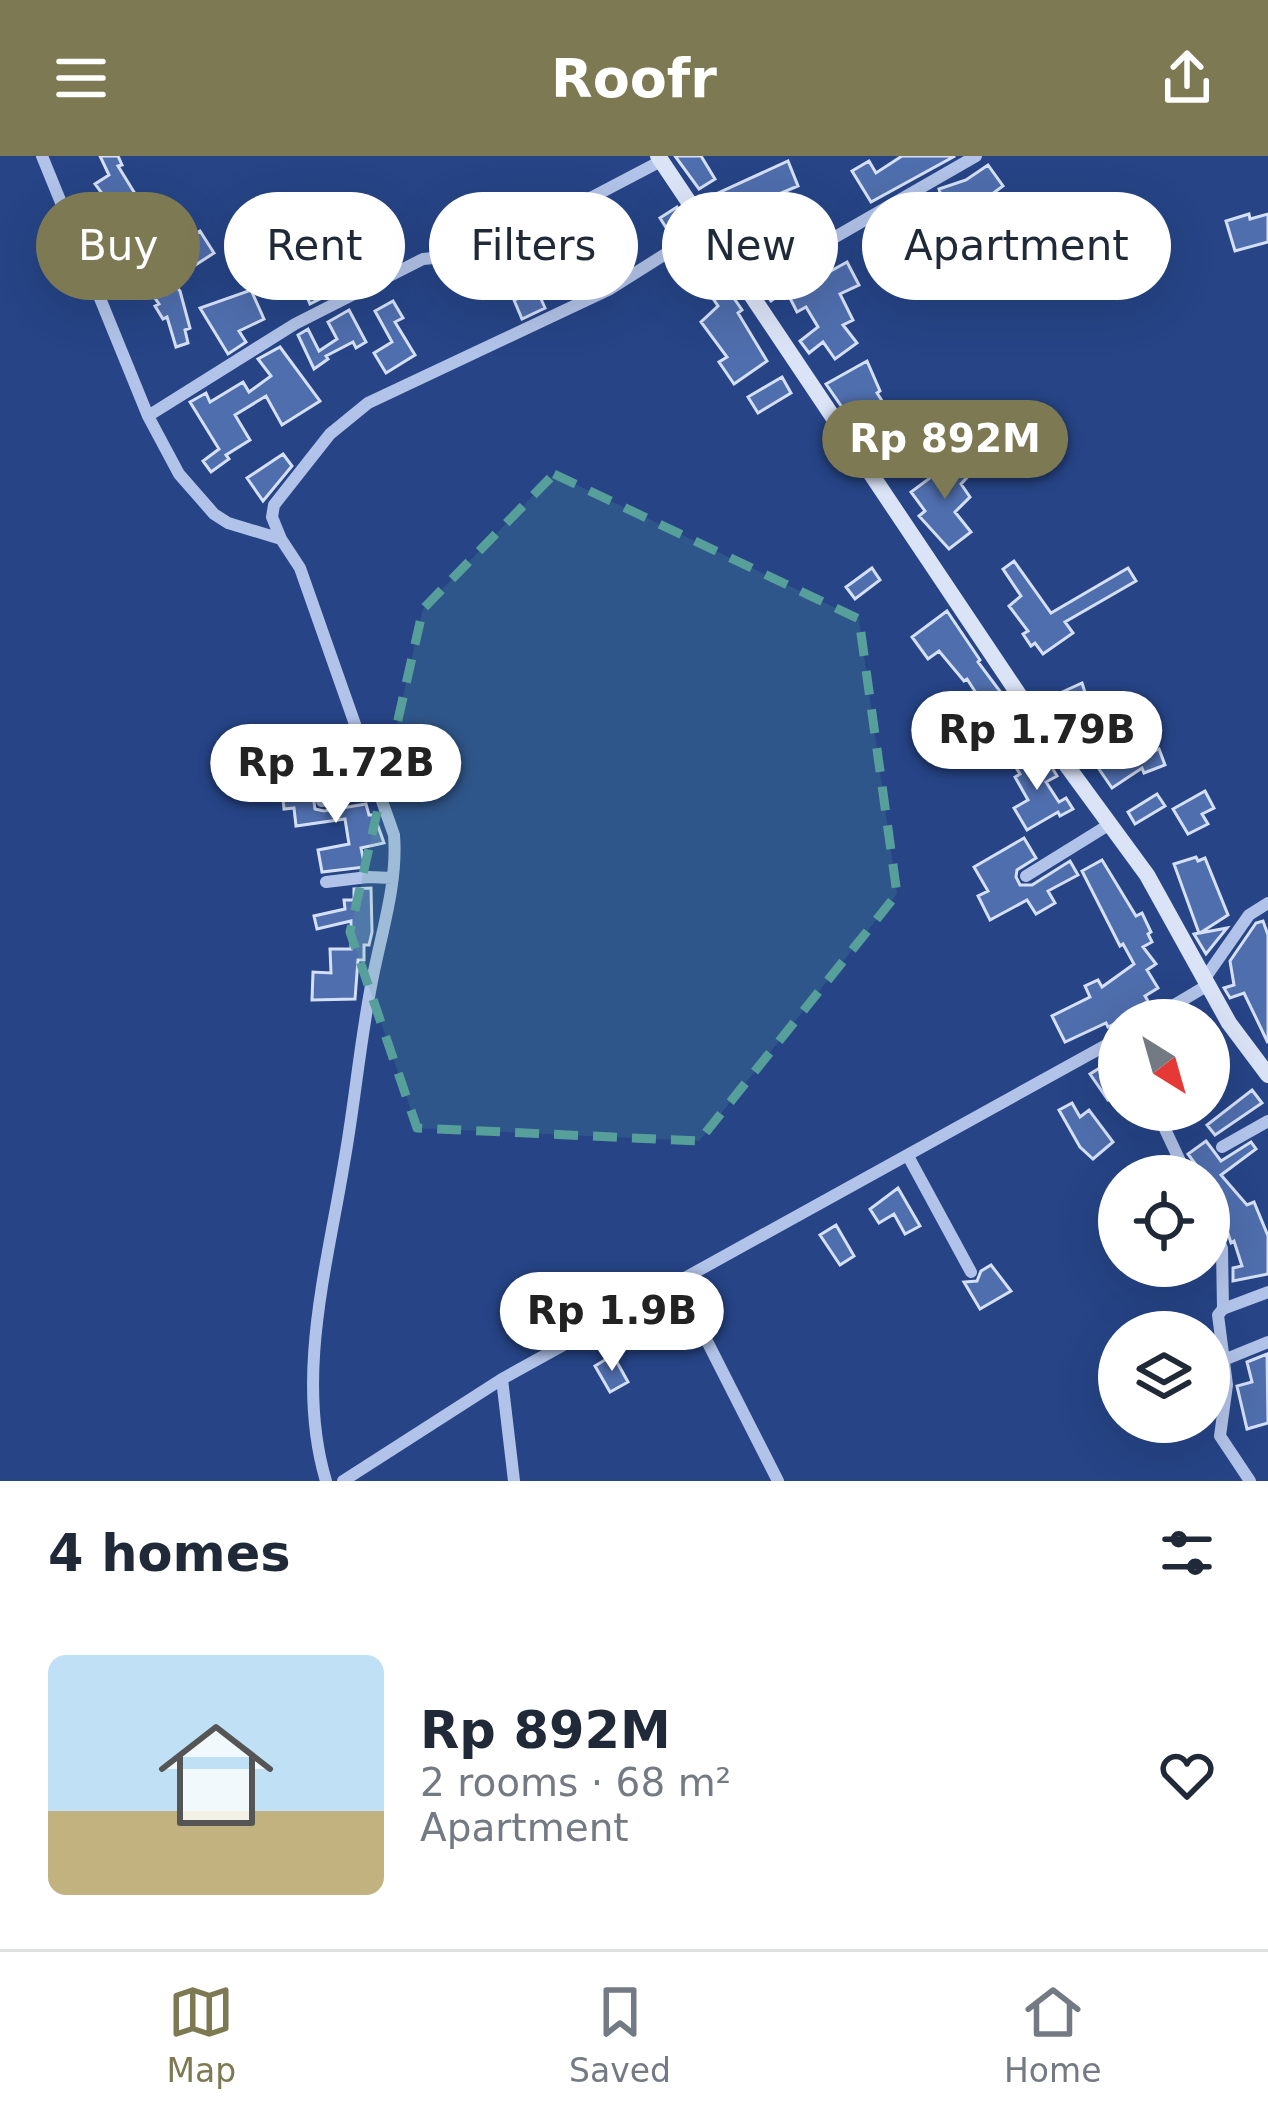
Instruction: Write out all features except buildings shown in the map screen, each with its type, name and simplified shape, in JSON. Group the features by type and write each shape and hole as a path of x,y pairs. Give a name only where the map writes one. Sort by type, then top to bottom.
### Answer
{"street":[{"path":"42,156 148,416 179,474 228,523 281,539"},
{"path":"838,235 976,156"},
{"path":"148,416 338,300 430,257 455,269 660,158 682,192"},
{"path":"326,1481 314,1437 312,1407 322,1282 392,878 394,836 314,603 272,517 274,505 330,434 395,387 610,289 662,256"},
{"path":"752,300 1159,895 1229,1023 1268,1075"},
{"path":"322,801 380,790"},
{"path":"1026,876 1110,824"},
{"path":"326,882 392,878"},
{"path":"1180,999 1206,981 1249,915 1268,903"},
{"path":"343,1481 502,1379 1098,1052"},
{"path":"1222,1147 1268,1121"},
{"path":"908,1156 970,1272"},
{"path":"677,1284 778,1481"},
{"path":"1222,1287 1222,1309 1268,1292"},
{"path":"1230,1357 1268,1342"},
{"path":"502,1379 514,1481"},
{"path":"1225,1443 1250,1481"}],"highlighted area":[{"path":"554,474 859,619 897,894 699,1141 417,1128 350,932 423,609"}]}
